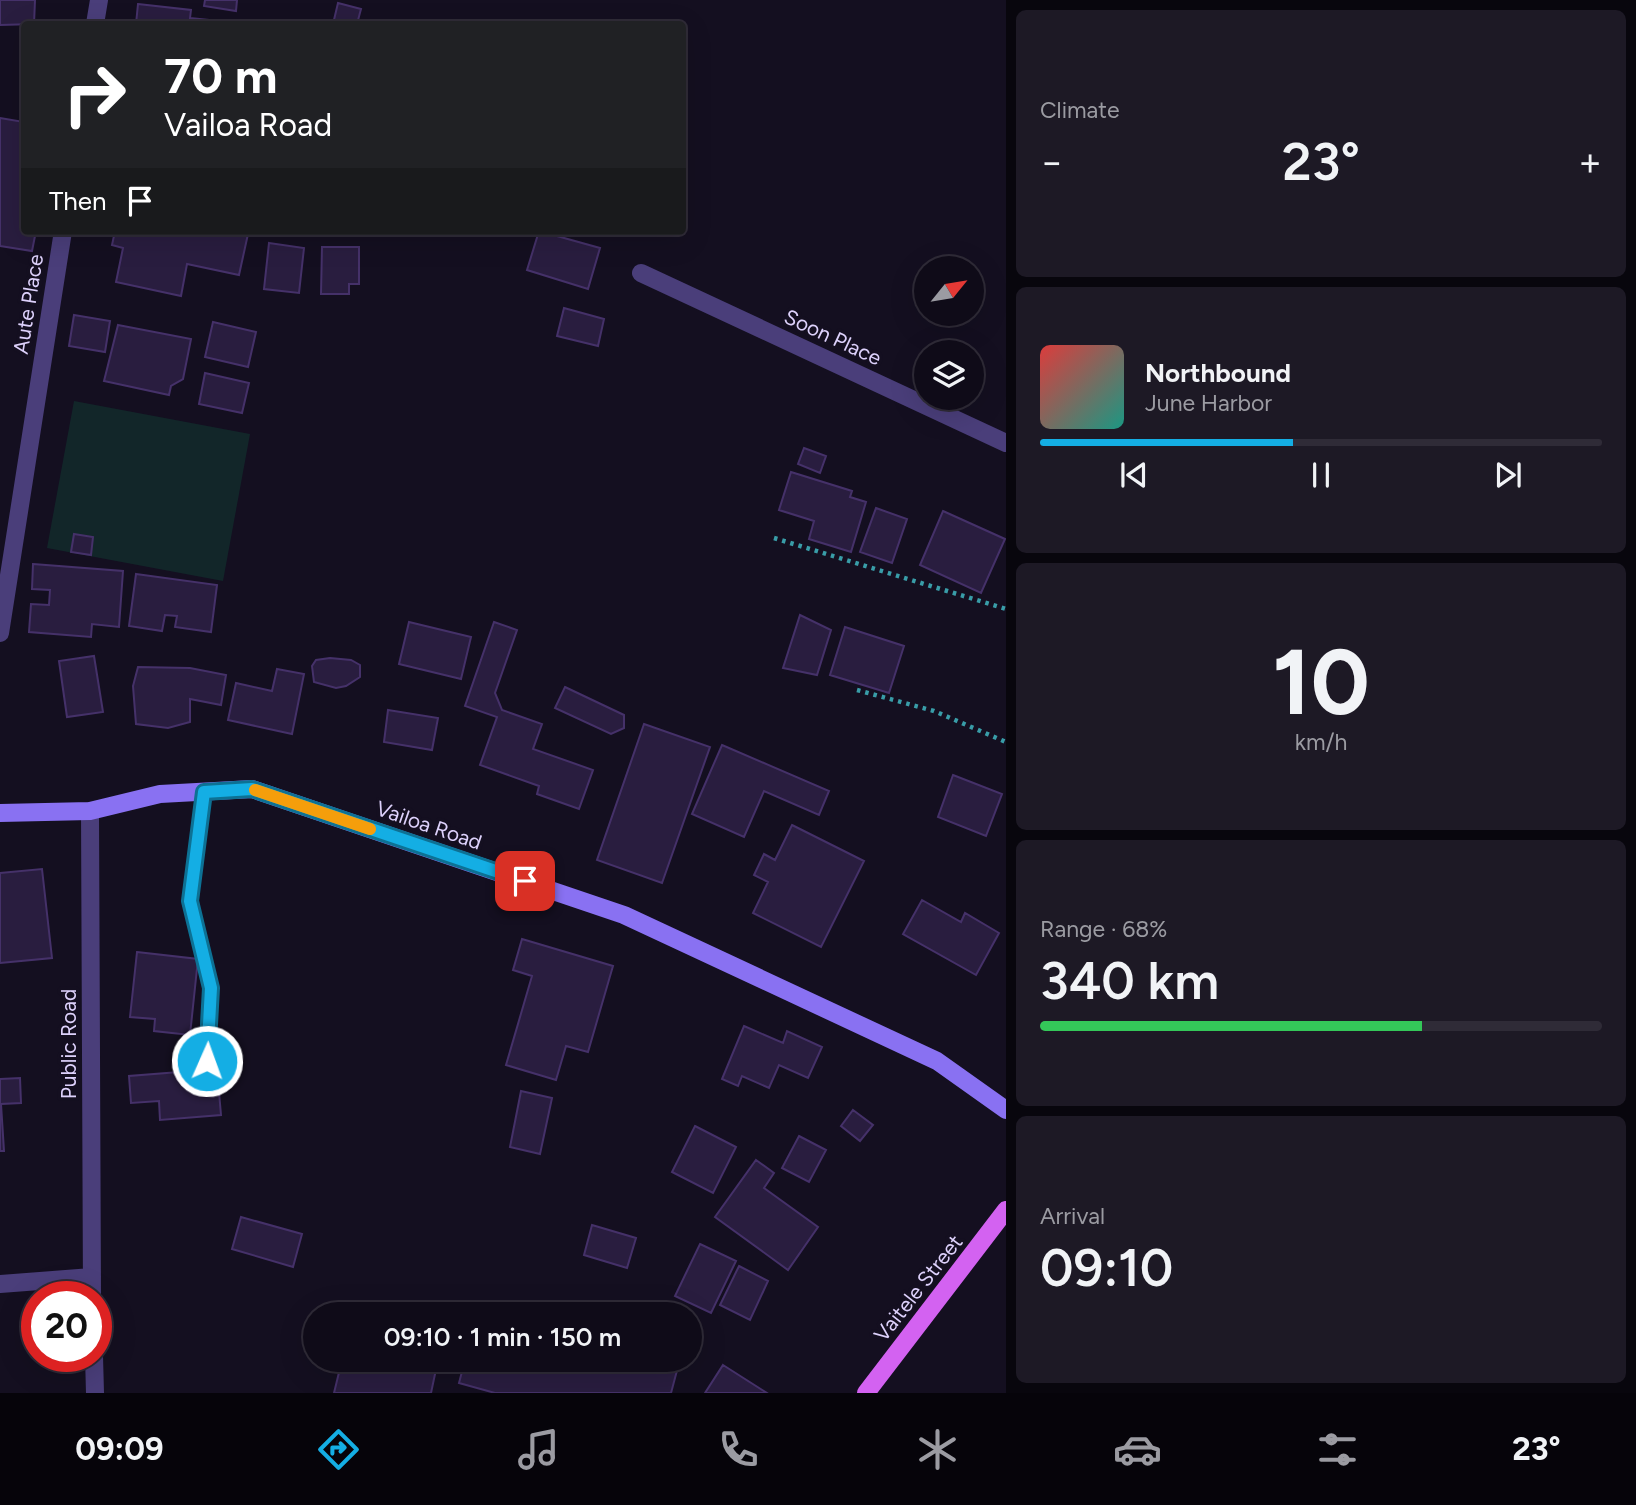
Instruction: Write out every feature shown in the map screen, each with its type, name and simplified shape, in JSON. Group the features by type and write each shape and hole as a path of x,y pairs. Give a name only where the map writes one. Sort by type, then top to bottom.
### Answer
{"main road":[{"name":"Vailoa Road","path":"0,813 90,811 160,794 252,789 624,915 937,1061 1006,1110"},
{"name":"Vaitele Street","path":"866,1393 1006,1210"}],"street":[{"path":"96,21 99,0"},
{"name":"Aute Place","path":"0,633 62,235"},
{"name":"Soon Place","path":"641,273 1006,443"},
{"name":"Public Road","path":"90,811 92,1281"},
{"path":"0,1284 92,1277"},
{"path":"94,1372 94,1393"}],"lane":[{"path":"204,792 190,901 211,988 207,1061"}],"path":[{"path":"774,538 1006,609"},
{"path":"858,690 934,711 1006,741"}],"green space":[{"path":"74,401 250,434 223,581 47,548"}],"building":[{"path":"0,0 35,0 34,21 0,25"},
{"path":"205,0 237,0 236,11 204,6"},
{"path":"338,3 361,9 358,21 334,21"},
{"path":"138,4 191,10 190,18 219,21 136,21"},
{"path":"0,118 21,122 21,235 35,235 32,251 0,246"},
{"path":"114,235 248,235 239,275 187,264 181,296 116,282 123,248 112,245"},
{"path":"538,235 553,235 600,248 588,289 527,270"},
{"path":"269,243 304,248 299,293 264,289"},
{"path":"322,247 359,247 359,284 349,284 349,294 321,294"},
{"path":"564,308 604,319 598,346 557,336"},
{"path":"74,315 110,321 105,352 69,346"},
{"path":"213,322 256,332 248,367 205,357"},
{"path":"118,325 191,339 183,379 171,386 169,395 104,381"},
{"path":"205,373 249,383 242,413 199,404"},
{"path":"804,448 826,456 820,473 798,464"},
{"path":"791,472 852,491 850,497 866,502 851,552 809,539 814,521 779,510"},
{"path":"876,508 907,519 892,563 860,552"},
{"path":"943,511 1005,539 981,593 920,565"},
{"path":"74,534 93,537 91,555 71,552"},
{"path":"33,564 123,571 119,627 92,624 91,637 29,632 31,604 49,605 50,590 32,589"},
{"path":"136,574 217,585 211,632 175,627 177,616 165,615 162,631 129,626"},
{"path":"800,615 831,630 817,675 783,668"},
{"path":"409,622 471,637 461,679 399,664"},
{"path":"494,622 517,630 495,693 502,710 542,724 533,749 593,770 579,809 537,794 539,786 480,765 497,717 465,706"},
{"path":"845,627 904,646 889,693 830,675"},
{"path":"94,656 103,712 67,717 59,661"},
{"path":"316,660 351,660 360,665 360,677 346,686 336,688 314,682 312,666"},
{"path":"138,667 190,668 226,675 221,705 190,699 190,722 168,728 136,724 133,686"},
{"path":"277,669 304,674 292,734 228,720 236,683 272,691"},
{"path":"565,687 624,715 624,728 611,734 555,708"},
{"path":"388,710 438,718 432,750 384,742"},
{"path":"644,724 710,747 662,883 597,860"},
{"path":"722,745 829,791 819,815 764,791 744,837 692,814"},
{"path":"953,775 1002,794 986,836 938,817"},
{"path":"792,825 864,861 821,947 753,913 768,882 754,875 764,854 775,860"},
{"path":"42,869 52,958 0,963 0,873"},
{"path":"922,900 961,922 965,913 999,933 976,975 903,934"},
{"path":"522,939 613,966 588,1052 566,1046 556,1080 506,1065 532,976 513,970"},
{"path":"137,952 198,959 190,1035 154,1031 155,1019 130,1017"},
{"path":"744,1026 783,1043 787,1031 822,1047 808,1078 779,1065 769,1088 742,1076 738,1086 722,1079"},
{"path":"217,1069 221,1115 160,1120 159,1101 131,1103 129,1076"},
{"path":"20,1078 21,1103 1,1104 4,1151 0,1151 0,1079"},
{"path":"521,1091 552,1098 540,1154 510,1147"},
{"path":"853,1110 873,1125 860,1141 841,1126"},
{"path":"695,1126 736,1147 713,1193 672,1172"},
{"path":"799,1136 826,1150 809,1182 782,1168"},
{"path":"756,1160 774,1173 764,1188 818,1227 788,1270 715,1217"},
{"path":"241,1217 302,1234 293,1267 232,1249"},
{"path":"592,1225 636,1238 627,1268 584,1255"},
{"path":"700,1244 736,1261 711,1313 702,1309 702,1302 688,1302 675,1296"},
{"path":"739,1266 768,1281 750,1320 720,1305"},
{"path":"723,1365 767,1393 705,1393"},
{"path":"339,1372 435,1372 431,1393 334,1393"},
{"path":"462,1372 677,1372 671,1393 495,1393 459,1383"}],"slow traffic":[{"path":"255,790 370,829"}],"route":[{"path":"207,1061 211,988 190,901 204,792 252,789 525,881"}]}
